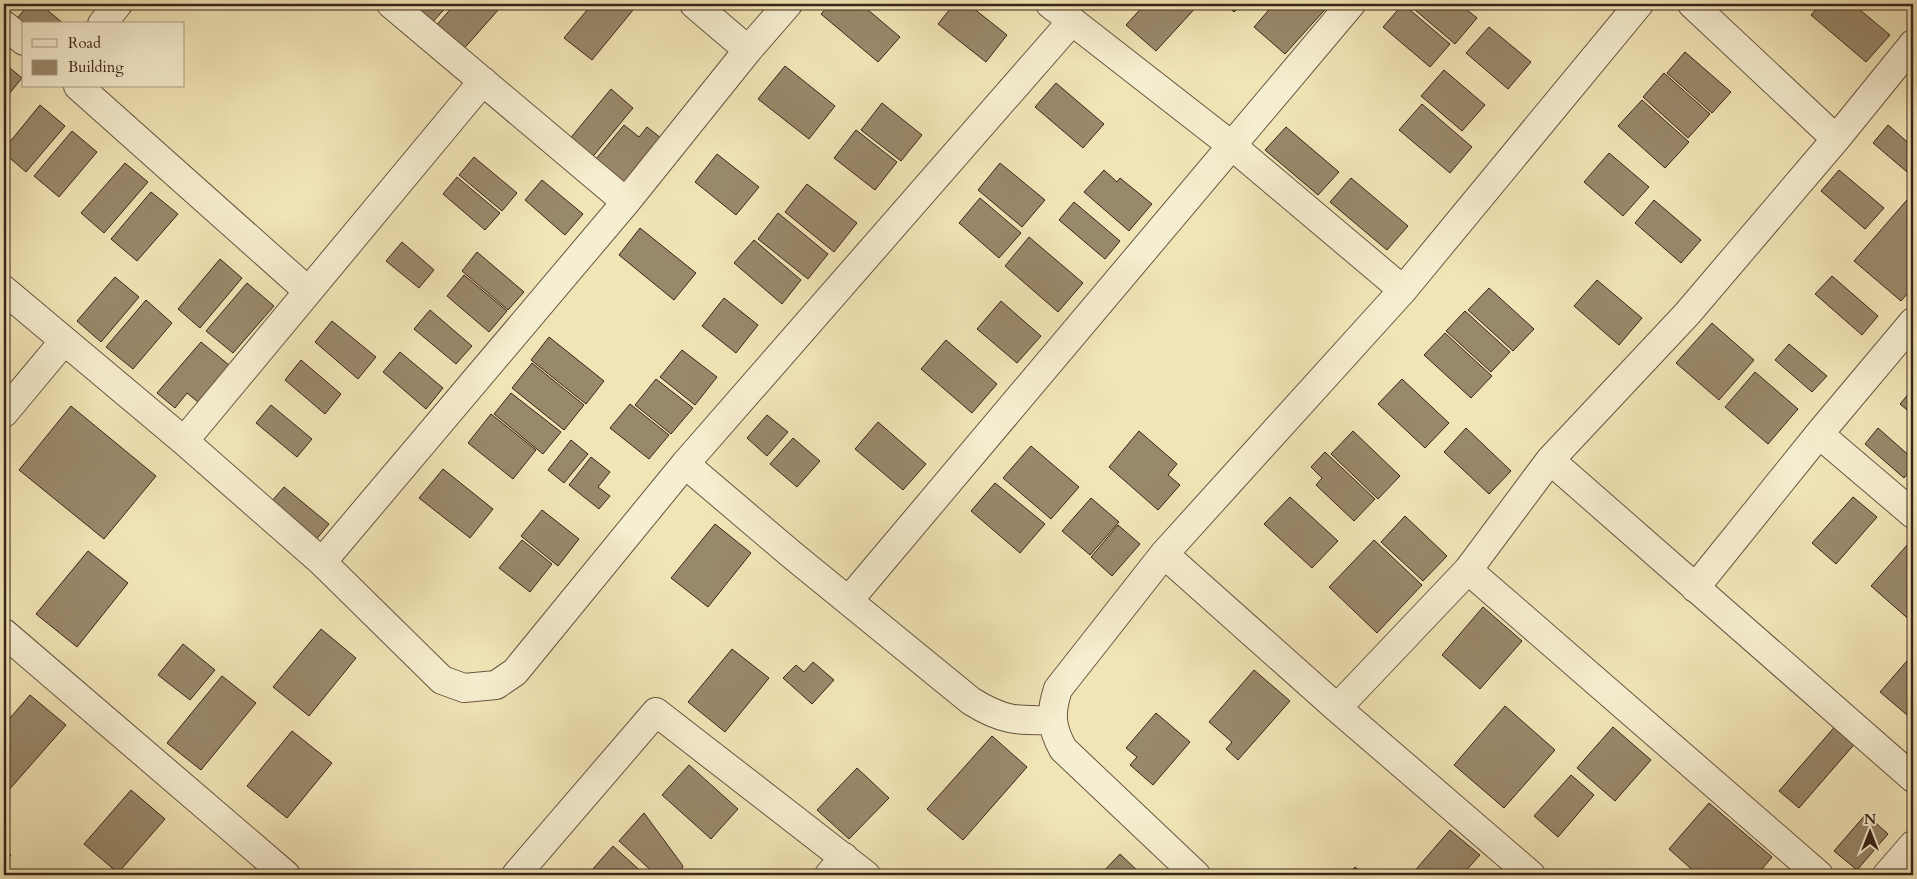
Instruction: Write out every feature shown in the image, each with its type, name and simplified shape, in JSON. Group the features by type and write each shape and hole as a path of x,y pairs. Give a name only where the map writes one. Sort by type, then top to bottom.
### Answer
{"street":[{"path":"104,22 118,4"},
{"path":"391,4 626,202"},
{"path":"694,4 748,50"},
{"path":"322,562 626,202 748,50 788,4"},
{"path":"1050,4 1231,145 1403,290"},
{"path":"850,600 1351,4"},
{"path":"1190,873 1063,749 1056,735 1053,720 1052,705 1058,689 1164,554 1403,290 1639,4"},
{"path":"1692,4 1836,139"},
{"path":"4,290 184,441 322,562 442,680 464,688 496,685 516,672 685,464 1072,21"},
{"path":"4,24 22,39"},
{"path":"1337,708 1468,570 1550,460 1687,314 1836,139 1913,44"},
{"path":"184,441 483,81"},
{"path":"80,88 308,291"},
{"path":"1695,588 1819,434 1913,322"},
{"path":"4,413 64,340"},
{"path":"1819,434 1913,514"},
{"path":"1550,460 1913,778"},
{"path":"685,464 791,554 972,701 990,713 1019,721 1053,720"},
{"path":"1164,554 1337,708 1531,875"},
{"path":"1468,570 1819,875"},
{"path":"4,632 286,875"},
{"path":"516,875 656,712 837,866 866,875"},
{"path":"1887,875 1913,845"}],"building":[{"path":"29,4 40,4 62,22 22,22 13,23"},
{"path":"409,4 449,4 430,25"},
{"path":"455,4 493,4 499,9 461,52 433,29"},
{"path":"592,4 638,4 592,60 564,38"},
{"path":"830,4 861,4 900,37 878,62 821,14"},
{"path":"954,4 968,4 1007,35 986,62 938,24"},
{"path":"1145,4 1199,4 1156,51 1126,25"},
{"path":"1225,4 1242,4 1234,12"},
{"path":"1274,4 1330,4 1285,54 1254,27"},
{"path":"1403,4 1450,44 1430,67 1383,27"},
{"path":"1408,4 1460,4 1477,18 1455,44"},
{"path":"1821,4 1853,4 1890,35 1866,62 1811,15"},
{"path":"1489,27 1531,62 1508,89 1466,53"},
{"path":"1685,52 1731,92 1712,113 1667,73"},
{"path":"4,63 22,78 4,100"},
{"path":"785,66 835,106 809,139 758,99"},
{"path":"1444,70 1485,105 1462,131 1421,96"},
{"path":"1664,73 1710,114 1688,138 1643,97"},
{"path":"1056,83 1104,124 1083,148 1035,107"},
{"path":"611,89 633,108 590,160 568,141"},
{"path":"1642,100 1689,142 1665,168 1618,126"},
{"path":"882,103 922,135 901,161 861,130"},
{"path":"1422,104 1472,147 1450,173 1399,130"},
{"path":"40,105 65,126 26,172 4,153 4,149"},
{"path":"624,125 639,137 647,127 661,138 620,189 591,165"},
{"path":"1888,125 1913,147 1913,177 1873,143"},
{"path":"1286,127 1339,172 1318,195 1265,150"},
{"path":"856,130 897,162 875,190 834,158"},
{"path":"72,131 97,152 59,197 34,176"},
{"path":"1609,153 1649,187 1623,216 1584,182"},
{"path":"717,154 759,187 736,215 695,182"},
{"path":"474,157 517,193 502,211 459,175"},
{"path":"125,163 148,182 104,233 81,213"},
{"path":"1000,163 1045,200 1022,227 978,190"},
{"path":"1104,170 1117,182 1120,178 1152,204 1129,231 1084,192"},
{"path":"1839,170 1884,208 1865,229 1821,191"},
{"path":"457,177 500,213 485,230 443,194"},
{"path":"1351,178 1408,226 1387,250 1330,202"},
{"path":"542,180 583,214 565,235 525,200"},
{"path":"807,184 857,223 834,252 785,212"},
{"path":"151,192 178,214 137,261 111,239"},
{"path":"1913,193 1913,287 1901,301 1854,261"},
{"path":"980,198 1021,233 999,258 959,223"},
{"path":"1654,200 1701,240 1681,263 1635,223"},
{"path":"1074,202 1120,241 1105,259 1059,220"},
{"path":"778,213 828,254 808,279 758,239"},
{"path":"640,228 696,273 674,300 619,255"},
{"path":"1029,237 1083,283 1058,312 1005,266"},
{"path":"754,240 801,280 782,304 734,263"},
{"path":"402,242 434,270 419,288 386,261"},
{"path":"477,252 524,292 508,310 462,271"},
{"path":"220,259 242,278 200,328 178,309"},
{"path":"464,275 507,311 489,332 447,296"},
{"path":"1832,276 1878,316 1862,335 1815,294"},
{"path":"115,277 139,297 101,342 77,321"},
{"path":"1597,280 1642,318 1619,345 1574,306"},
{"path":"247,283 274,306 233,353 206,331"},
{"path":"1489,288 1534,329 1513,351 1468,310"},
{"path":"724,298 758,325 736,353 702,326"},
{"path":"146,300 172,323 133,369 106,347"},
{"path":"1001,301 1041,336 1017,363 977,329"},
{"path":"430,310 472,346 456,364 414,329"},
{"path":"1465,311 1510,352 1491,372 1446,331"},
{"path":"332,321 376,357 358,379 315,342"},
{"path":"1712,323 1754,360 1719,400 1676,363"},
{"path":"1445,333 1492,376 1471,398 1424,355"},
{"path":"549,337 604,381 586,404 531,360"},
{"path":"946,340 997,384 972,413 921,369"},
{"path":"201,342 229,365 198,402 187,393 175,408 157,393"},
{"path":"1789,344 1827,376 1812,392 1775,360"},
{"path":"682,350 717,377 695,405 660,377"},
{"path":"400,352 443,388 426,409 383,372"},
{"path":"301,360 341,394 325,414 285,380"},
{"path":"532,363 584,405 564,430 512,388"},
{"path":"1755,372 1798,409 1768,444 1725,407"},
{"path":"656,379 693,408 671,434 635,405"},
{"path":"1402,379 1449,423 1425,448 1378,404"},
{"path":"1911,391 1913,393 1913,415 1900,404"},
{"path":"511,393 561,432 543,454 494,414"},
{"path":"630,404 669,435 649,459 610,428"},
{"path":"271,405 312,439 297,457 256,423"},
{"path":"71,406 156,476 104,539 19,470"},
{"path":"491,414 536,450 513,479 468,443"},
{"path":"767,415 788,432 767,456 747,438"},
{"path":"878,422 926,464 903,490 855,449"},
{"path":"1466,428 1511,471 1489,494 1444,452"},
{"path":"1878,428 1913,459 1913,468 1904,478 1865,444"},
{"path":"1139,431 1177,464 1168,475 1180,485 1158,510 1109,467"},
{"path":"1353,431 1400,476 1378,499 1331,454"},
{"path":"793,438 820,461 797,487 770,464"},
{"path":"571,440 588,454 564,483 548,470"},
{"path":"1031,446 1079,487 1051,519 1003,478"},
{"path":"1325,452 1375,499 1354,521 1316,485 1322,478 1311,467"},
{"path":"591,457 610,472 598,487 610,496 599,509 569,485"},
{"path":"443,469 493,509 470,538 419,498"},
{"path":"995,483 1045,524 1020,553 971,511"},
{"path":"284,487 329,524 310,547 264,510"},
{"path":"1290,497 1338,541 1312,568 1264,524"},
{"path":"1853,497 1877,517 1836,564 1812,543"},
{"path":"1091,498 1119,522 1090,555 1062,531"},
{"path":"542,510 579,539 558,566 521,536"},
{"path":"1405,516 1447,556 1423,581 1381,542"},
{"path":"715,524 751,553 708,607 671,578"},
{"path":"1118,525 1140,544 1112,576 1091,557"},
{"path":"522,540 552,564 530,592 499,568"},
{"path":"1374,540 1422,585 1377,633 1329,587"},
{"path":"1908,544 1913,549 1913,623 1871,586"},
{"path":"88,551 128,583 77,647 36,614"},
{"path":"1483,607 1522,641 1480,689 1442,655"},
{"path":"321,629 356,658 309,716 273,687"},
{"path":"183,644 215,670 190,700 158,675"},
{"path":"732,649 769,678 725,732 688,702"},
{"path":"1913,654 1913,720 1880,692"},
{"path":"813,662 834,680 812,704 783,678 796,665 804,672"},
{"path":"1254,670 1290,701 1238,760 1226,749 1232,742 1209,722"},
{"path":"222,676 256,703 201,770 167,743"},
{"path":"30,695 66,725 8,791 4,788 4,725"},
{"path":"1505,706 1555,750 1504,808 1454,765"},
{"path":"1156,713 1190,742 1153,785 1130,765 1137,757 1126,748"},
{"path":"1838,723 1858,740 1799,808 1779,791"},
{"path":"1613,727 1651,760 1615,801 1577,768"},
{"path":"292,731 332,763 287,818 247,786"},
{"path":"992,736 1027,767 963,840 927,809"},
{"path":"689,765 738,809 711,839 662,795"},
{"path":"857,768 889,798 849,839 817,810"},
{"path":"1571,775 1594,795 1558,837 1534,816"},
{"path":"131,790 165,819 118,873 84,844"},
{"path":"1709,803 1772,857 1757,875 1698,875 1669,849"},
{"path":"644,813 683,866 679,875 656,875 619,841"},
{"path":"1866,814 1888,834 1857,870 1834,851"},
{"path":"1450,830 1480,855 1462,875 1411,875"},
{"path":"613,846 645,875 598,875 592,870"},
{"path":"4,850 11,855 4,863"},
{"path":"1120,854 1142,875 1100,875"},
{"path":"1355,867 1365,875 1348,875"}]}
